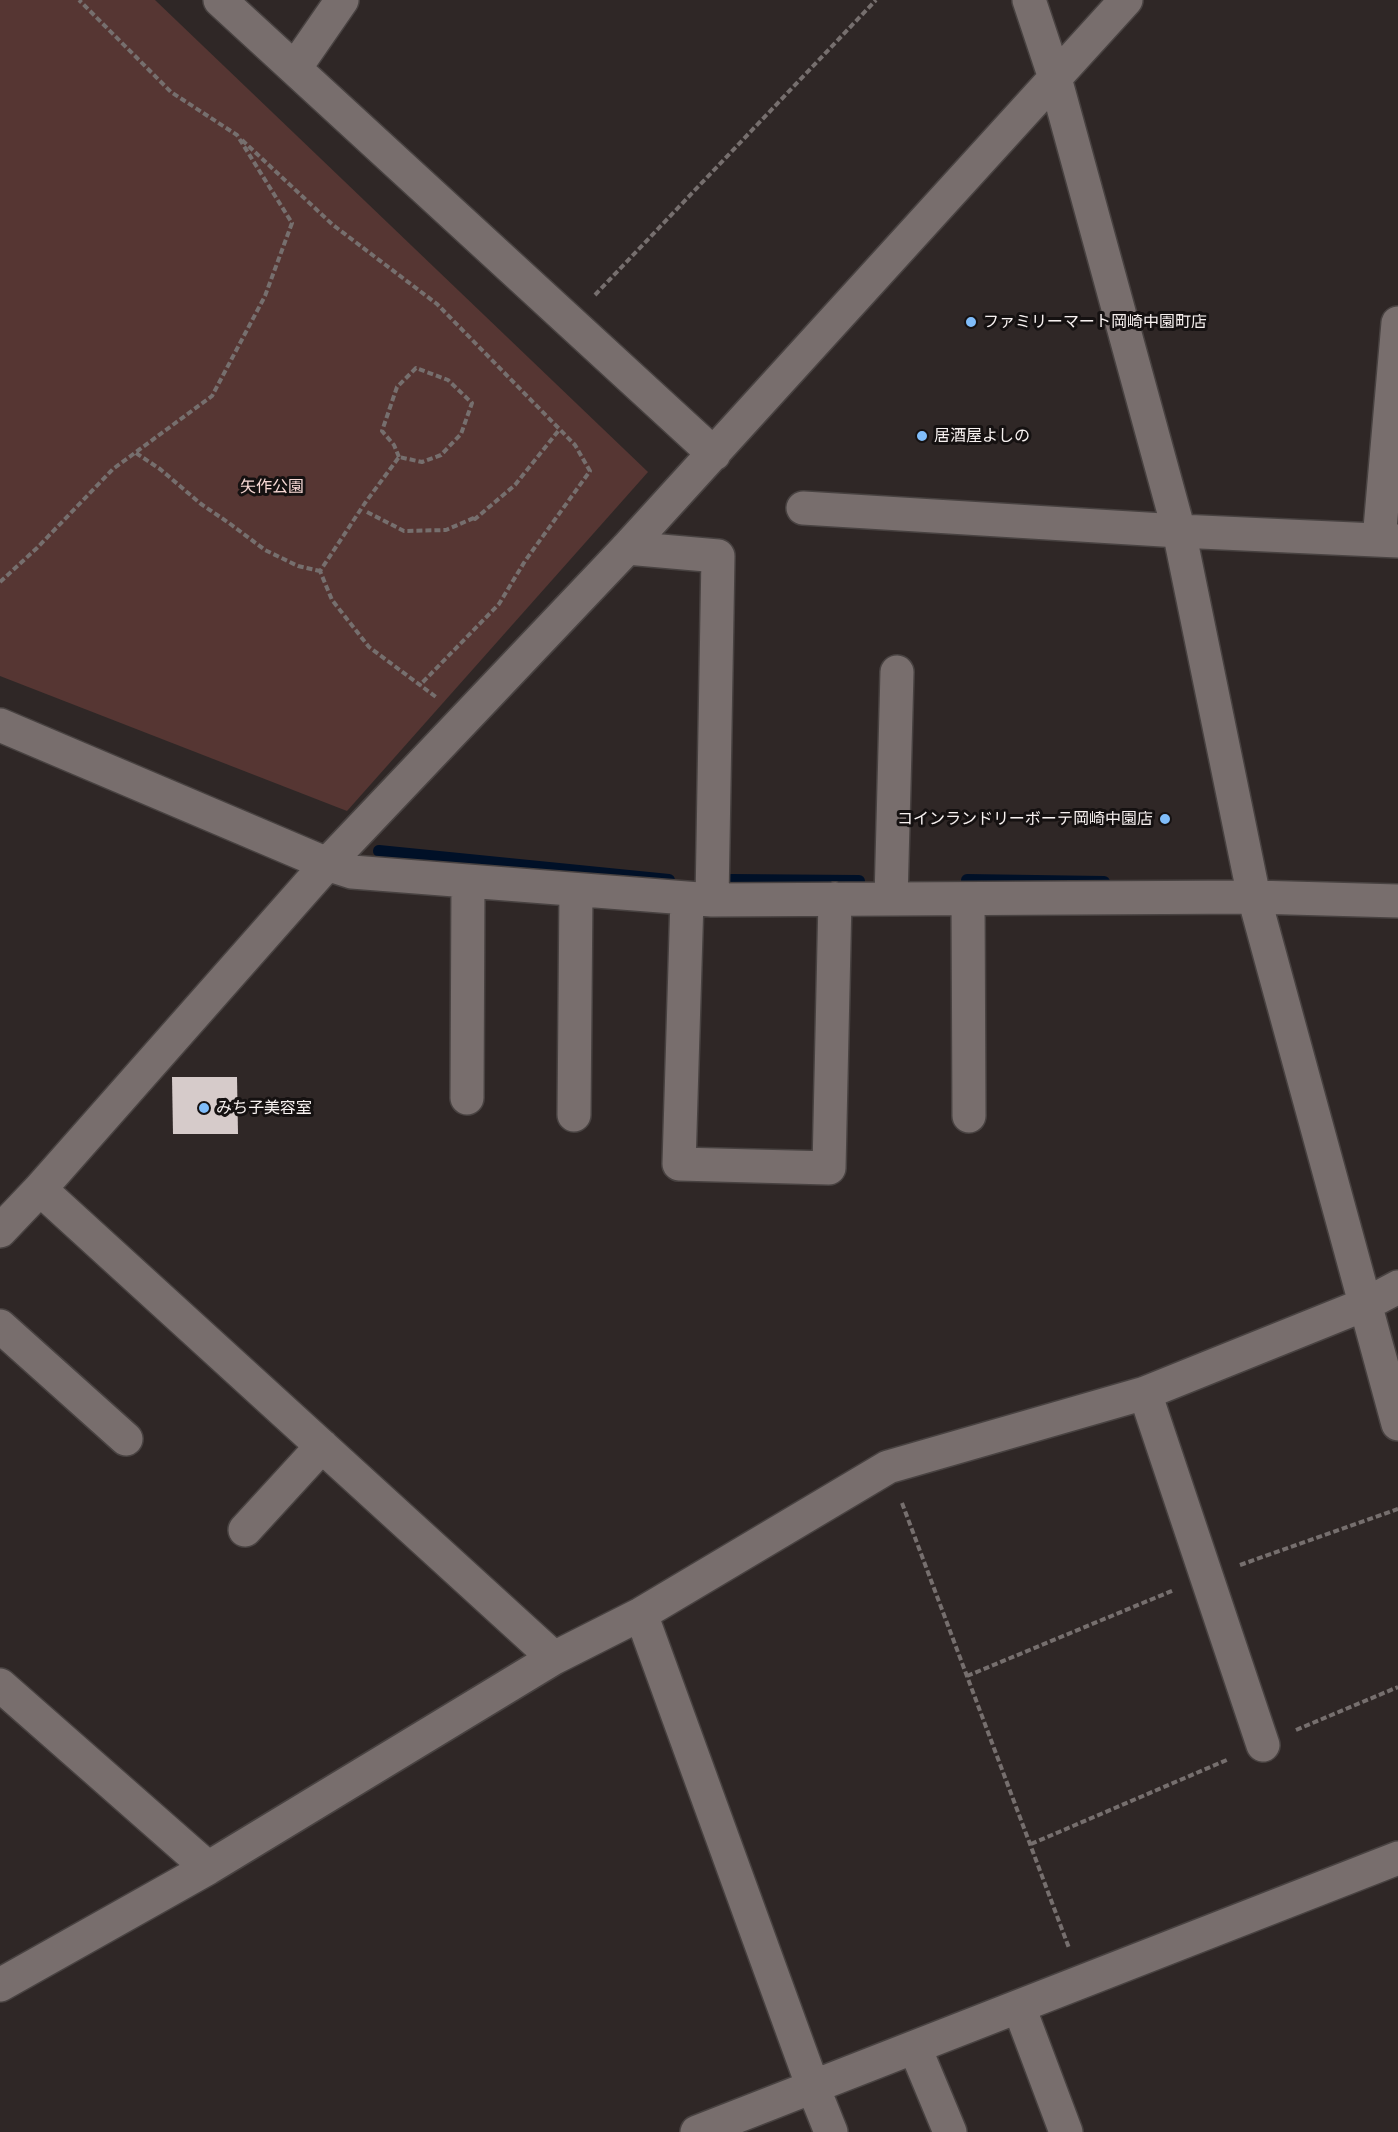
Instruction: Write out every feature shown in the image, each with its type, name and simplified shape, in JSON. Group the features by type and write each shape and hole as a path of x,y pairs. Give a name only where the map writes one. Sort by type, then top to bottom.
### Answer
{"street":[{"path":"220,0 714,453"},
{"path":"295,68 342,0"},
{"path":"1029,0 1055,78 1179,531 1254,897 1398,1424"},
{"path":"1,1227 40,1189 327,864 627,548 1126,0"},
{"path":"803,508 1388,541 1398,323"},
{"path":"627,548 718,556 700,899 679,1164 829,1168 835,900"},
{"path":"891,899 897,672"},
{"path":"0,725 327,864 352,872 700,899 1254,897 1398,901"},
{"path":"467,1098 468,881"},
{"path":"574,1115 576,890"},
{"path":"968,899 969,1116"},
{"path":"40,1189 554,1658"},
{"path":"0,1985 208,1868 554,1658 640,1614 888,1467 1145,1393 1366,1304 1398,1287"},
{"path":"0,1326 126,1439"},
{"path":"1145,1393 1263,1745"},
{"path":"245,1530 322,1446"},
{"path":"640,1614 831,2132"},
{"path":"0,1685 208,1868"},
{"path":"708,2130 1398,1858"},
{"path":"1019,2007 1066,2132"},
{"path":"915,2048 950,2132"}],"path":[{"path":"79,0 171,92 237,135 333,225 437,304 575,445 590,471 525,561 499,604 420,685"},
{"path":"569,321 876,0"},
{"path":"0,582 37,548 113,469 212,396 266,296 292,223 237,135"},
{"path":"416,368 448,380 472,403 461,434 441,455 422,462 399,457 394,445 382,431 397,387 416,368"},
{"path":"367,512 404,531 446,530 476,516 475,519 515,485 559,430"},
{"path":"136,453 265,550 298,566 320,571"},
{"path":"320,571 399,457"},
{"path":"320,571 332,600 369,647 465,718"},
{"path":"888,1467 1082,1982"},
{"path":"967,1676 1207,1577 1398,1509"},
{"path":"1031,1844 1398,1687"}],"green space":[{"name":"矢作公園","path":"0,0 155,0 648,472 347,811 0,676"}],"building":[{"path":"172,1077 237,1077 238,1134 173,1134"}],"waterway":[{"path":"379,851 669,880"},
{"path":"731,880 859,881"},
{"path":"967,880 1104,882"}],"place":[{"name":"ファミリーマート岡崎中園町店","path":"971,322"},
{"name":"居酒屋よしの","path":"922,436"},
{"name":"コインランドリーボーテ岡崎中園店","path":"1165,819"},
{"name":"みち子美容室","path":"204,1108"}]}
